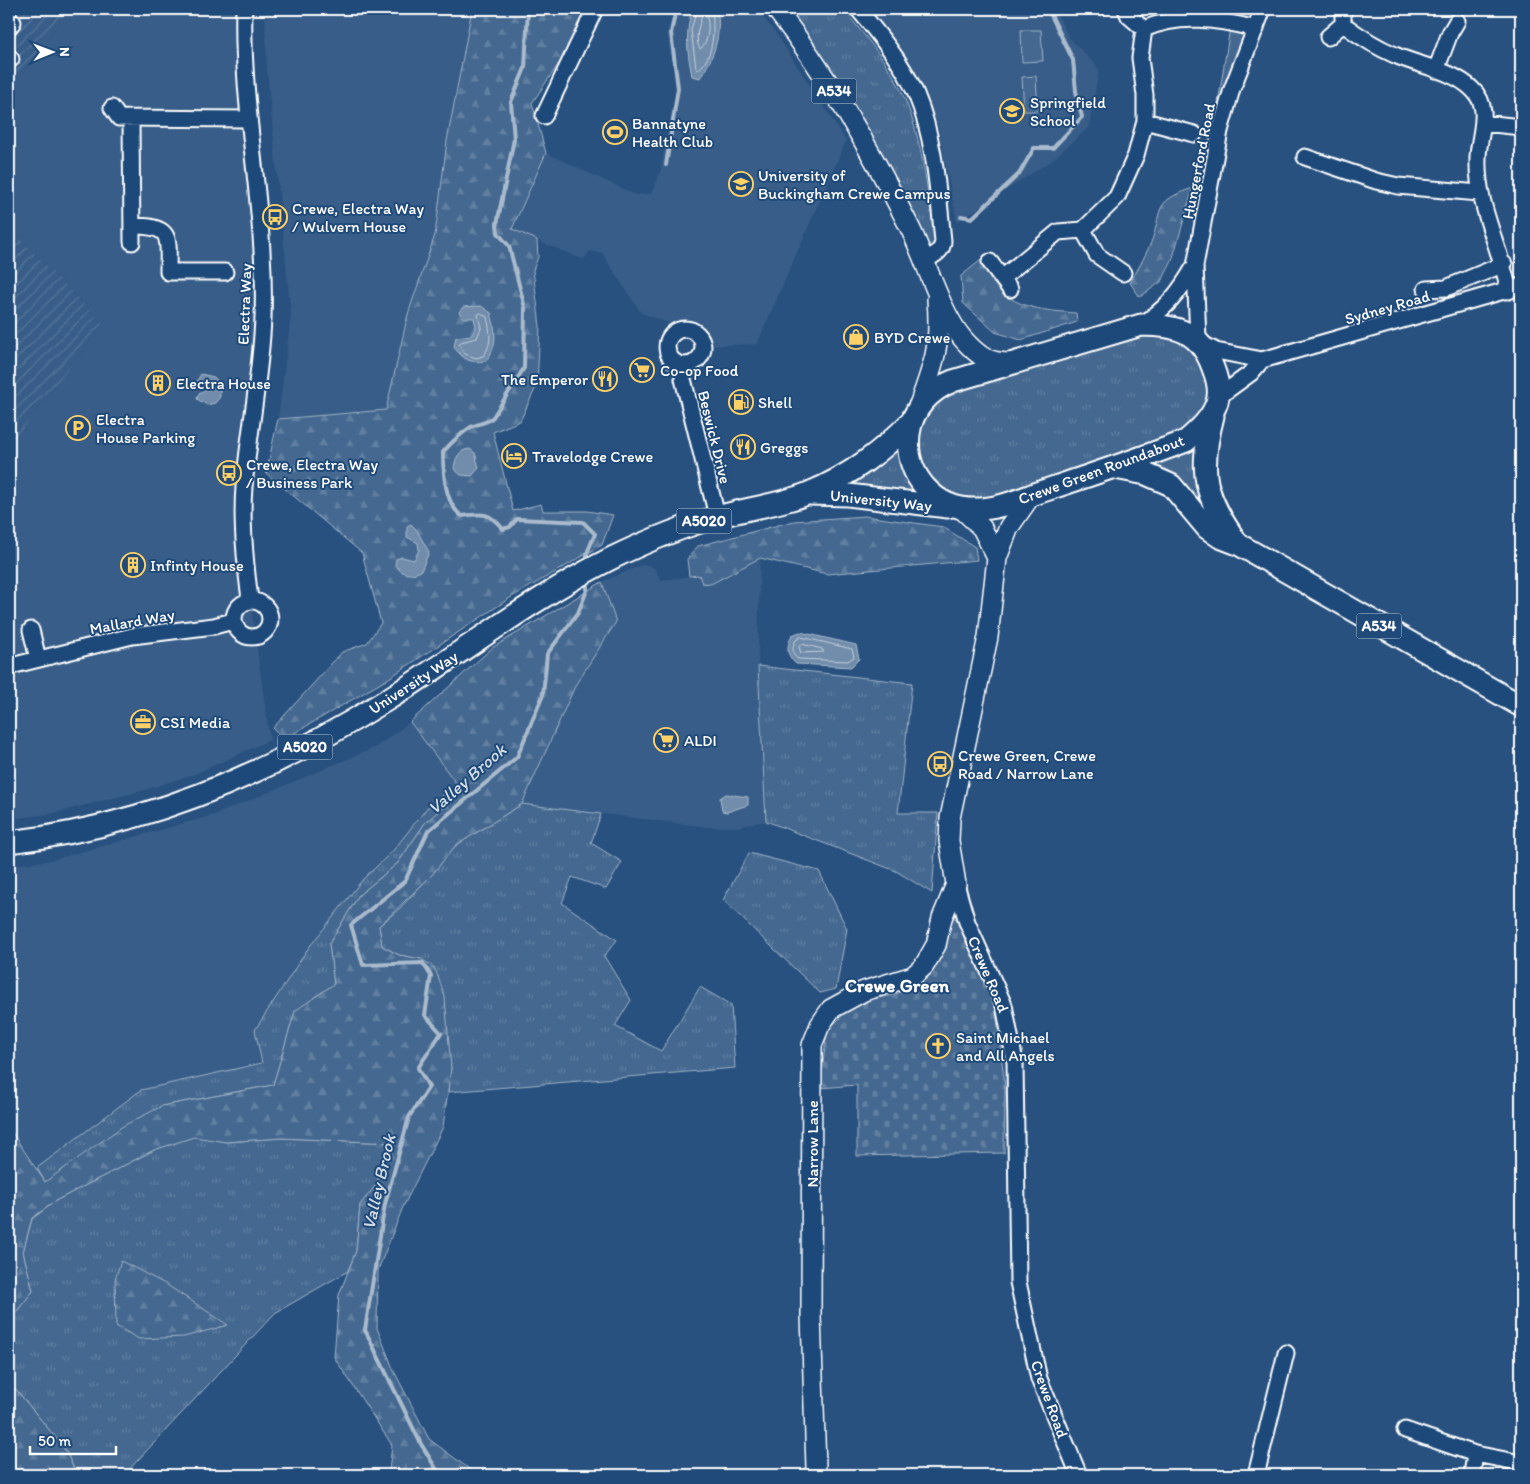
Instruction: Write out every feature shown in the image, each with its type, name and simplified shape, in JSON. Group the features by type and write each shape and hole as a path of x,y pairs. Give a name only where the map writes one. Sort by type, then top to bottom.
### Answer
{"highway":[{"path":"914,416 928,396 945,384 1141,325 1171,327 1199,341 1216,375 1217,401"},
{"name":"Crewe Green Roundabout","path":"914,416 908,442 909,453 916,475 934,496 959,509 991,509 1114,468 1186,441 1201,427 1217,401"},
{"name":"A534","path":"1217,401 1207,439 1204,464 1206,482 1210,499 1221,520 1238,544"},
{"name":"University Way","path":"9,842 75,833 144,814 209,791 267,766 365,714 511,616 606,562 653,540 717,516 807,494 868,462 914,416"},
{"name":"A534","path":"1114,468 1146,474 1171,485 1207,528 1220,537 1238,544 1521,706"},
{"name":"University Way","path":"807,494 858,496 959,509"}],"main road":[{"name":"A534","path":"776,9 812,57 849,114 899,206 925,260 936,289 958,331 976,352 994,363 1013,363"},
{"name":"A534","path":"914,416 937,351 939,328 936,289"},
{"name":"Crewe Road","path":"956,884 949,841 950,818 988,637 997,558 1009,527 1032,494"},
{"path":"959,509 982,528 997,558"},
{"name":"Narrow Lane","path":"814,1475 816,1468 811,1315 812,1045 820,1025 831,1009 864,991 913,976 924,966 936,945 942,918 956,884"}],"street":[{"name":"Electra Way","path":"244,9 248,119 263,243 263,318 244,488 244,556 250,600"},
{"path":"544,116 595,9"},
{"path":"858,9 902,66 923,113 932,152 943,240 943,246 937,254 925,260"},
{"path":"1126,9 1129,16 1144,29"},
{"name":"Hungerford Road","path":"1199,341 1195,319 1195,266 1220,131 1230,95 1262,9"},
{"path":"1328,37 1343,16 1361,38 1396,55 1436,70 1472,89 1482,107 1484,123 1478,156 1480,193 1504,264 1515,289"},
{"path":"1144,29 1162,21 1190,19 1221,20 1256,29"},
{"path":"1436,70 1450,33 1457,21"},
{"path":"990,262 1006,284 1058,232 1083,230 1117,197 1136,155 1145,121 1145,96 1140,58 1144,29"},
{"path":"112,108 119,118 248,119"},
{"path":"131,118 132,234 150,226 164,233 168,240 168,272 225,272"},
{"path":"1145,121 1194,134"},
{"path":"1484,123 1521,127"},
{"path":"1305,157 1376,181 1398,186 1480,193"},
{"path":"1083,230 1097,254 1123,273"},
{"name":"Sydney Road","path":"1426,289 1446,288 1504,264"},
{"name":"Hungerford Road","path":"1141,325 1161,312 1180,292 1195,266"},
{"name":"Sydney Road","path":"1199,341 1216,351 1262,360 1515,289"},
{"name":"Sydney Road","path":"1217,401 1251,373 1262,360"},
{"name":"Beswick Drive","path":"683,365 683,379 717,516"},
{"path":"250,600 264,603 271,616 268,630 255,638 240,634 233,621 237,607 250,600"},
{"name":"Mallard Way","path":"14,665 132,636 214,626 233,621"},
{"path":"31,630 38,659"},
{"name":"Crewe Road","path":"956,884 967,922 1004,1005 1016,1062 1018,1282 1039,1379 1079,1475"},
{"path":"1256,1475 1286,1353"},
{"path":"1405,1430 1475,1454 1521,1463"},
{"path":"1472,1475 1475,1454"}],"shaded area":[{"path":"9,9 70,9 9,90"},
{"path":"70,9 244,9 263,243 244,556 270,740 195,774 145,790 51,814 9,819 9,446 103,324 9,227 9,90"},
{"path":"265,9 472,9 447,141 435,235 408,314 386,410 278,419 291,315 267,71"},
{"name":"University of Buckingham Crewe Campus","path":"675,9 756,9 775,32 846,141 757,344 703,346 686,329 641,313 602,253 589,251 584,260 512,230 546,153 636,195 651,194 660,173 676,90 667,33"},
{"name":"Springfield School","path":"871,9 1055,9 1068,36 1099,69 1089,127 1051,161 957,222 938,126 902,49"},
{"path":"9,227 103,324 9,446"},
{"path":"760,558 758,666 766,821 737,827 708,827 522,804 576,684 616,622 602,582 642,565 649,565 655,569 661,580 699,575 711,584"},
{"path":"410,722 458,785 430,804 392,852 363,879 307,950 255,1030 262,1063 141,1090 37,1168 9,1128 9,866 52,860 217,814 376,747"}],"green space":[{"path":"472,9 587,9 564,56 532,103 546,153 512,229 537,240 538,257 533,270 540,326 537,385 520,421 493,432 513,511 541,504 543,511 587,511 613,515 602,545 510,598 386,680 284,739 273,728 342,652 367,643 381,623 362,553 266,473 278,419 386,410 408,314 435,235 447,141"},
{"path":"783,9 843,9 876,50 894,77 911,116 922,159 936,245 929,250"},
{"path":"1233,9 1263,9 1220,131 1211,129 1218,103"},
{"path":"1021,30 1041,30 1043,61 1022,62"},
{"path":"1036,76 1038,111 1024,111 1022,77"},
{"path":"1193,188 1172,261 1162,281 1140,297 1130,283 1150,245 1161,209 1170,198"},
{"path":"981,260 994,284 1011,299 1043,310 1076,313 1077,322 1021,340 995,332 963,303 961,276"},
{"path":"1162,325 1210,359 1207,439 1221,520 1179,492 1114,468 1014,501 848,495 850,472 920,402"},
{"path":"865,516 943,527 975,547 977,560 827,574 760,558 711,584 702,583 699,575 689,576 687,559 698,546 794,521"},
{"path":"602,582 616,622 576,684 522,804 455,846 431,876 379,926 382,946 399,955 421,959 435,968 445,997 451,1068 443,1127 403,1207 378,1270 377,1328 394,1371 429,1439 472,1471 473,1475 406,1475 389,1471 392,1445 334,1357 339,1295 356,1251 360,1205 376,1185 391,1143 281,1138 226,1142 194,1137 154,1150 57,1200 32,1218 23,1252 33,1291 9,1321 9,1128 45,1182 123,1126 162,1106 273,1085 295,1011 334,984 329,944 359,895 398,863 425,823 462,791 410,722 492,648"},
{"path":"758,666 912,683 898,813 938,813 932,893 896,871 766,821"},
{"path":"458,785 462,791 425,823 398,863 359,895 329,944 334,984 295,1012 273,1085 162,1106 45,1182 37,1168 141,1090 262,1063 255,1030 307,950 363,879 392,852 430,804"},
{"path":"522,804 601,814 591,843 622,862 606,889 572,877 562,903 617,940 604,956 631,1000 615,1026 661,1051 700,987 731,1005 735,1068 448,1092 451,1068 421,959 399,955 382,946 379,926 400,908 434,872 455,846"},
{"path":"749,853 819,871 847,929 836,989 820,993 723,900"},
{"path":"953,917 960,921 989,987 996,1011 1005,1087 1004,1153 857,1156 857,1085 820,1088 827,1031 857,1001 890,996 919,985 936,967"},
{"path":"194,1136 226,1142 281,1138 391,1143 376,1185 360,1205 356,1251 348,1271 275,1313 124,1475 77,1475 64,1448 9,1381 9,1321 33,1291 23,1252 32,1219 57,1200 154,1150"},
{"path":"121,1261 167,1285 228,1325 184,1337 139,1339 116,1326 115,1279"},
{"path":"9,1381 64,1448 77,1475 9,1475"}],"water":[{"path":"692,9 717,9 718,37 713,54 700,78 692,76 688,50 688,27"},
{"path":"481,306 491,313 495,338 493,350 486,361 476,362 467,360 454,347 456,337 472,335 476,327 474,318 463,318 459,312 463,307"},
{"path":"201,374 214,377 220,384 220,397 215,403 207,405 197,399 199,393 209,388 208,384 197,381"},
{"path":"470,449 475,453 479,468 472,476 461,475 454,469 456,459 460,453"},
{"path":"411,524 416,529 429,552 421,571 413,574 404,573 395,565 396,559 402,557 414,560 419,550 418,543 407,537 407,526"},
{"path":"800,632 856,645 859,659 851,667 796,664 790,657 788,647 792,635"},
{"path":"726,794 748,797 748,805 727,812 722,811 720,798"}],"waterway":[{"name":"Valley Brook","path":"528,9 525,68 511,102 514,139 497,224 498,233 509,246 525,308 524,368 493,417 467,430 456,438 443,452 445,478 452,504 462,516 485,515 494,519 503,529 510,527 517,519 583,522 595,534 587,553 587,563"},
{"path":"666,165 678,88 671,33 676,9"},
{"path":"961,216 972,218 1019,174 1034,148 1053,148 1082,117 1076,91 1073,60 1048,9"},
{"name":"Valley Brook","path":"440,1475 421,1444 365,1330 385,1204 409,1117 429,1087 418,1068 441,1033 425,1015 431,976 423,963 363,965 351,925 405,881 428,831 517,757 543,695 547,654 578,613 587,590 587,580"}],"place":[{"name":"Springfield School","path":"1012,111"},
{"name":"Bannatyne Health Club","path":"615,132"},
{"name":"University of Buckingham Crewe Campus","path":"741,184"},
{"name":"Crewe, Electra Way / Wulvern House","path":"275,217"},
{"name":"BYD Crewe","path":"856,337"},
{"name":"Co-op Food","path":"642,370"},
{"name":"The Emperor","path":"605,379"},
{"name":"Electra House","path":"158,383"},
{"name":"Shell","path":"741,402"},
{"name":"Electra House Parking","path":"78,428"},
{"name":"Greggs","path":"743,447"},
{"name":"Travelodge Crewe","path":"514,456"},
{"name":"Crewe, Electra Way / Business Park","path":"229,473"},
{"name":"Infinty House","path":"133,565"},
{"name":"CSI Media","path":"143,722"},
{"name":"ALDI","path":"666,740"},
{"name":"Crewe Green, Crewe Road / Narrow Lane","path":"940,764"},
{"name":"Saint Michael and All Angels","path":"938,1046"}],"district":[{"name":"Crewe Green","path":"897,985"}]}
